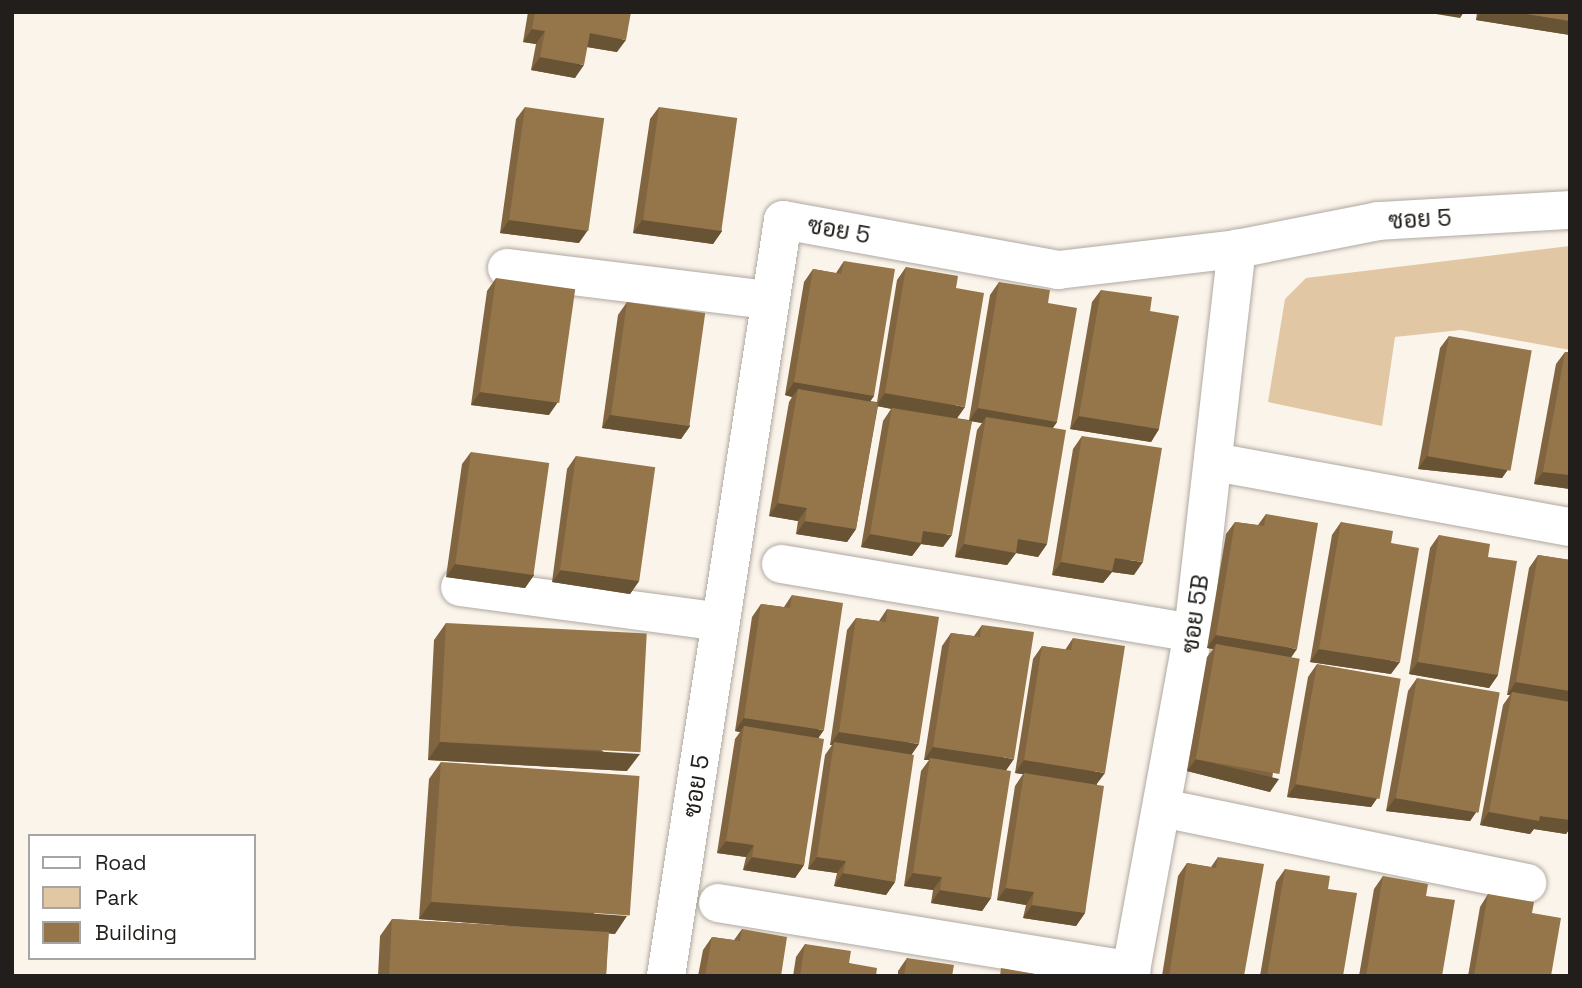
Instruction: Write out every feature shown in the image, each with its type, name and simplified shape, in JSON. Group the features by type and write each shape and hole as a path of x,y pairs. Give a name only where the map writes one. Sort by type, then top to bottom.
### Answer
{"street":[{"name":"ซอย 5","path":"666,976 768,300 783,220 1058,270 1237,249 1378,221 1570,210"},
{"name":"ซอย 5B","path":"1131,973 1193,633 1215,462 1237,249"},
{"path":"507,268 768,300"},
{"path":"1215,462 1570,527"},
{"path":"781,564 1193,633"},
{"path":"460,587 721,622"},
{"path":"1161,808 1527,883"},
{"path":"718,903 1131,973"}],"green space":[{"path":"1570,246 1570,350 1461,330 1395,337 1382,426 1268,402 1285,299 1306,278"}],"building":[{"path":"535,12 631,12 626,40 590,33 584,65 540,57 545,31 532,29"},
{"path":"1515,12 1570,12 1570,21"},
{"path":"525,107 604,118 588,231 509,220"},
{"path":"659,107 737,118 721,231 643,220"},
{"path":"844,261 895,269 874,396 794,382 813,269 841,274"},
{"path":"906,267 958,276 956,288 984,293 965,407 885,393"},
{"path":"496,278 575,289 559,403 480,392"},
{"path":"999,282 1050,290 1048,303 1077,308 1057,422 978,408"},
{"path":"1101,290 1152,297 1150,311 1179,316 1159,429 1079,416"},
{"path":"627,302 705,313 689,426 611,415"},
{"path":"1449,336 1532,351 1511,471 1428,456"},
{"path":"1565,352 1570,352 1570,475 1543,472"},
{"path":"798,389 878,403 856,529 805,521 807,508 778,503"},
{"path":"892,408 972,421 952,535 923,531 921,543 870,534"},
{"path":"986,417 1066,430 1047,544 1018,539 1016,553 964,544"},
{"path":"1082,436 1162,448 1143,562 1115,558 1112,571 1061,562"},
{"path":"471,452 549,463 534,575 455,564"},
{"path":"576,456 655,467 639,581 560,570"},
{"path":"1266,514 1318,523 1297,649 1216,635 1235,522 1264,526"},
{"path":"1341,522 1393,531 1391,543 1419,548 1400,662 1319,649"},
{"path":"1439,535 1490,544 1488,557 1517,561 1498,675 1418,662"},
{"path":"1538,555 1570,560 1570,691 1516,682"},
{"path":"792,595 843,603 824,730 744,718 761,604 790,608"},
{"path":"887,609 939,617 919,744 839,732 856,618 886,622"},
{"path":"446,623 647,634 640,752 440,742"},
{"path":"982,625 1034,632 1014,759 933,747 951,633 980,637"},
{"path":"1073,638 1125,646 1105,773 1024,760 1042,646 1071,650"},
{"path":"1216,644 1300,659 1279,774 1196,759"},
{"path":"1317,664 1401,679 1380,799 1296,784"},
{"path":"1417,678 1500,693 1479,813 1396,798"},
{"path":"1512,692 1570,702 1570,820 1540,816 1539,821 1489,812"},
{"path":"744,726 824,739 804,865 752,857 754,845 726,841"},
{"path":"834,742 914,755 895,882 843,873 846,861 817,857"},
{"path":"930,758 1011,771 991,898 940,890 942,877 913,873"},
{"path":"441,762 640,776 630,916 431,902"},
{"path":"1024,773 1104,786 1085,913 1032,905 1034,892 1006,888"},
{"path":"1218,857 1264,864 1244,976 1169,976 1187,863 1216,868"},
{"path":"1285,869 1330,876 1328,889 1357,893 1343,976 1267,976"},
{"path":"1383,876 1428,884 1426,896 1455,900 1442,976 1366,976"},
{"path":"1488,894 1534,902 1532,913 1561,918 1551,976 1474,976"},
{"path":"392,919 609,932 606,976 389,976"},
{"path":"742,929 787,937 781,976 705,976 712,937 740,941"},
{"path":"805,944 851,951 849,963 877,968 876,976 800,976"},
{"path":"907,958 954,965 952,976 904,976"},
{"path":"1001,968 1047,976 1000,976"}]}
